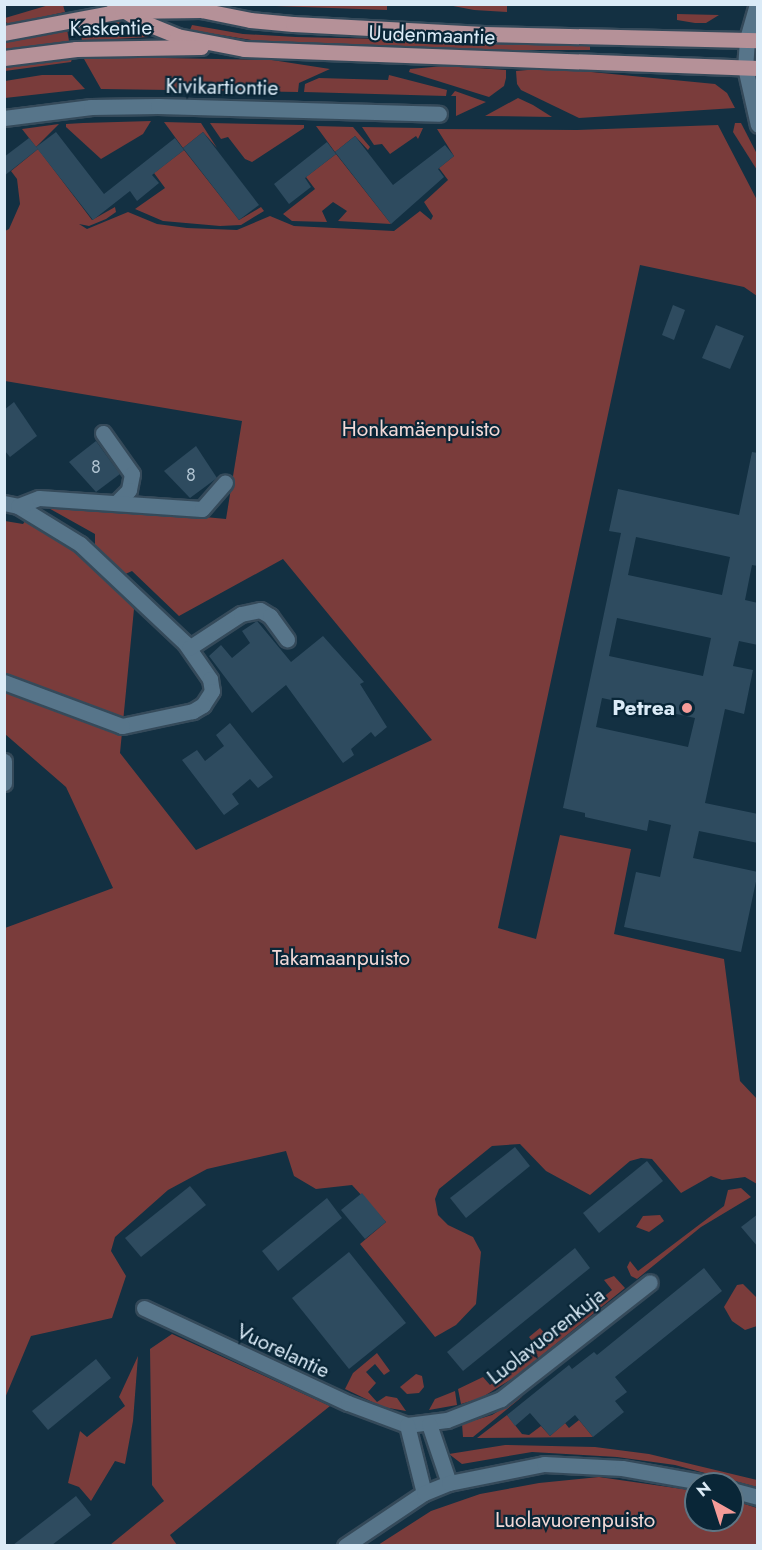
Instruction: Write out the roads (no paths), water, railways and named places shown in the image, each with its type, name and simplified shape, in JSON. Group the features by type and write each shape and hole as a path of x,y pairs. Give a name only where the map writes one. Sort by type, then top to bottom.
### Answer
{"main road":[{"name":"Uudenmaantie","path":"196,7 293,24 484,34 752,40"},
{"name":"Kaskentie","path":"4,33 118,8 196,7"},
{"name":"Uudenmaantie","path":"118,8 177,36 219,46 283,52 751,68"},
{"name":"Kaskentie","path":"4,58 96,48 219,46"}],"street":[{"path":"757,4 751,68 758,125"},
{"name":"Kivikartiontie","path":"4,118 91,107 158,106 439,114"},
{"path":"102,433 132,474 129,490 116,502"},
{"path":"11,504 39,498 202,509 225,483"},
{"path":"4,682 122,726 161,720 192,711 202,705 212,691 210,679 189,648 81,544 11,504"},
{"path":"189,648 241,614 260,610 270,616 287,639"},
{"path":"4,761 4,783"},
{"name":"Luolavuorenkuja","path":"429,1424 466,1415 501,1400 650,1282"},
{"name":"Vuorelantie","path":"144,1308 348,1404 407,1425 429,1424"},
{"path":"429,1424 449,1483"},
{"path":"407,1425 424,1493"},
{"path":"345,1545 424,1493 449,1483 544,1464 575,1464 654,1472 684,1478"}],"place":[{"name":"Petrea","path":"687,708"}],"park label":[{"name":"Honkamäenpuisto","path":"421,429"},
{"name":"Takamaanpuisto","path":"341,958"},
{"name":"Luolavuorenpuisto","path":"575,1520"}]}
